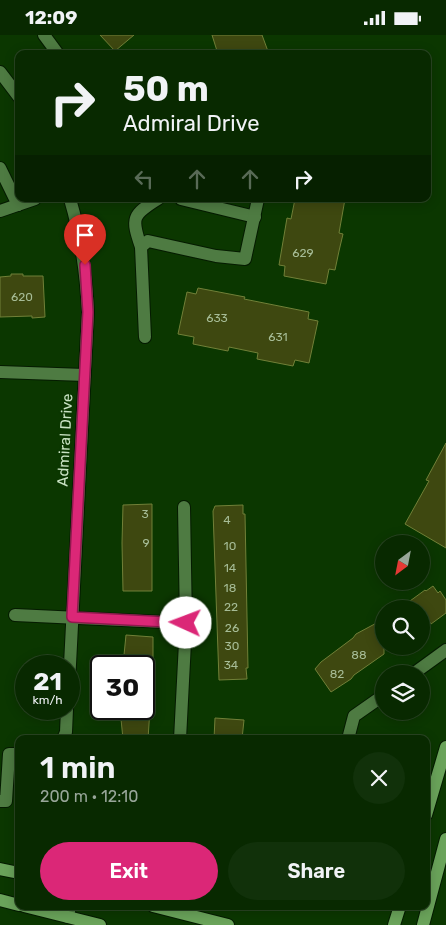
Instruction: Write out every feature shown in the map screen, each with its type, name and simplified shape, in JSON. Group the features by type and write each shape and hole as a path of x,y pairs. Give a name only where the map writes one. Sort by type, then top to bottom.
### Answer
{"main road":[{"path":"430,801 446,747"},
{"path":"430,899 446,839"},
{"path":"0,869 15,872"},
{"path":"0,900 15,904"},
{"path":"52,910 69,912 100,925"},
{"path":"169,910 228,925"},
{"path":"394,925 399,910"},
{"path":"423,925 427,910"}],"street":[{"path":"44,35 55,50"},
{"path":"0,72 15,92"},
{"path":"0,168 15,199"},
{"path":"0,211 26,202"},
{"name":"Admiral Drive","path":"70,655 88,312 86,279 77,221 71,202"},
{"path":"145,337 141,247 136,231 136,218 140,209 153,202"},
{"path":"193,202 255,217"},
{"path":"141,247 148,241 216,256 245,259 258,202"},
{"path":"0,372 85,375"},
{"path":"180,735 186,623 184,507"},
{"path":"15,615 186,623"},
{"path":"425,665 446,650"},
{"path":"349,735 354,716 375,701"},
{"path":"66,735 67,720"},
{"path":"0,801 6,801 9,754 15,754"}],"building":[{"path":"100,35 134,35 116,50"},
{"path":"212,35 262,35 268,50 217,50"},
{"path":"294,202 344,202 339,233 343,234 335,270 329,269 326,284 284,276 285,266 279,265 287,218 291,219"},
{"path":"11,274 43,276 45,317 0,317 0,277 11,276"},
{"path":"198,288 309,312 308,319 318,321 309,363 295,360 293,366 257,359 258,353 229,347 228,351 193,344 194,337 178,334 187,292 196,294"},
{"path":"446,443 446,548 430,539 430,535 424,535 405,524 429,481 426,480"},
{"path":"152,504 152,591 123,591 123,505"},
{"path":"243,505 243,514 245,514 247,679 219,680 213,511 215,506"},
{"path":"433,586 438,593 440,591 446,600 446,613 431,624 430,600 411,600 425,590 430,590"},
{"path":"375,624 375,655 383,655 331,692 315,669 356,634"},
{"path":"126,635 153,637 153,655 124,655"},
{"path":"215,718 244,720 242,735 214,735"},
{"path":"121,720 149,720 148,735 123,735"}],"route":[{"path":"85,265 88,312 72,617 186,623"}]}
